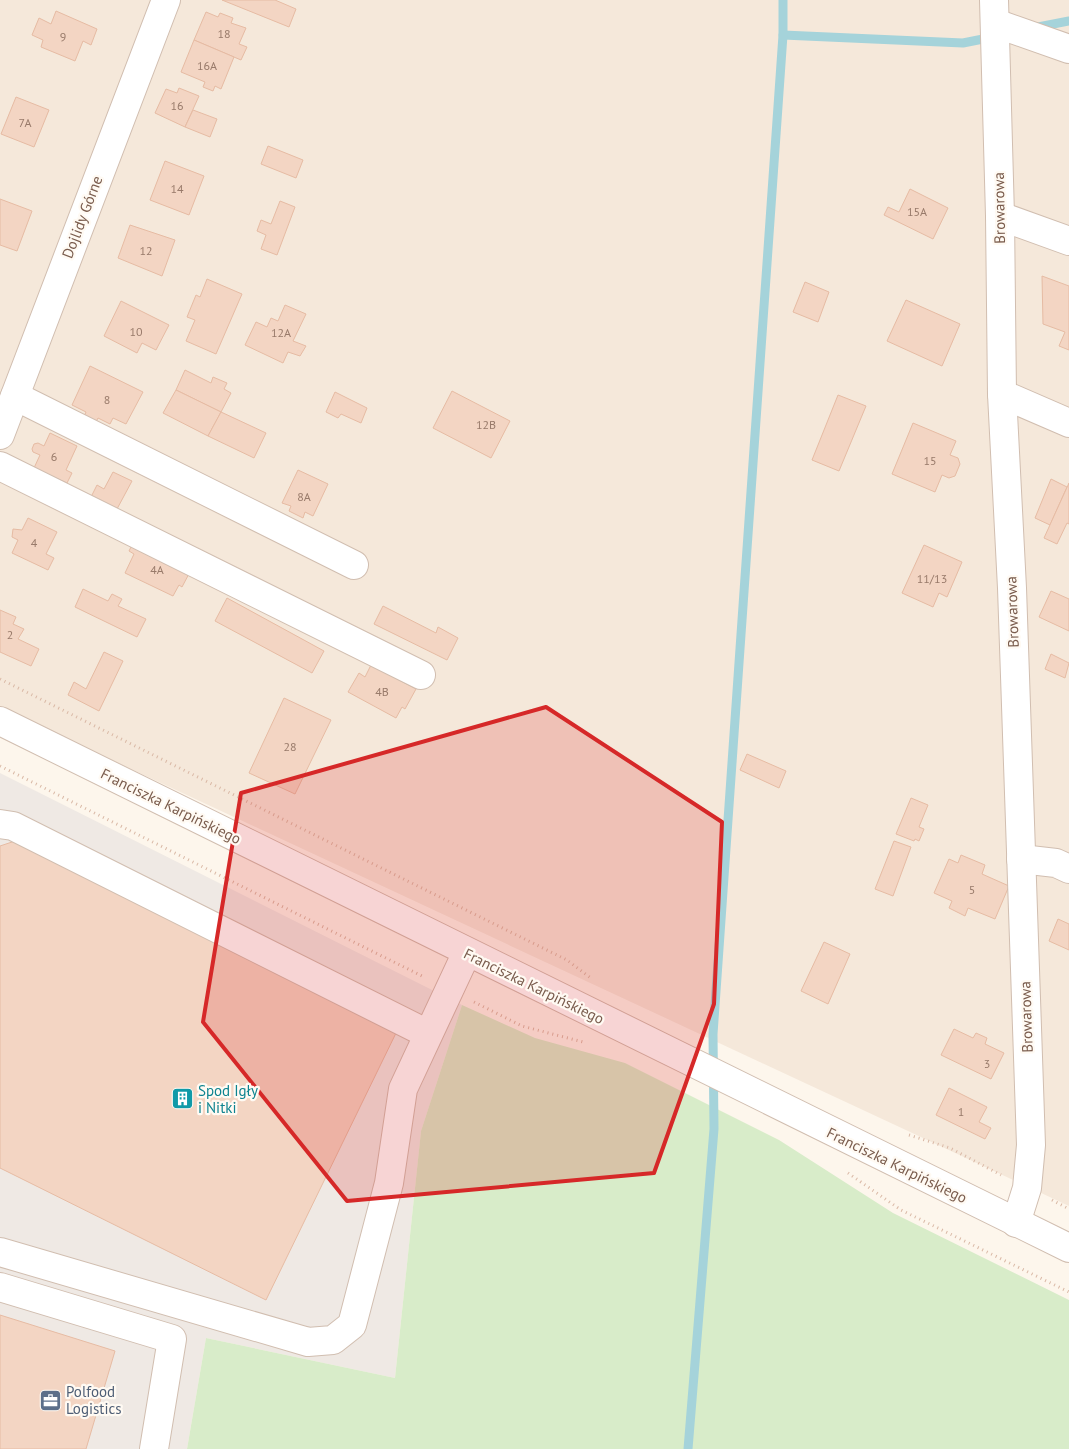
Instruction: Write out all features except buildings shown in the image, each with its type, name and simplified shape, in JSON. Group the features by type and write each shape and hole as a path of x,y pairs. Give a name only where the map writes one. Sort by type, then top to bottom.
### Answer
{"street":[{"name":"Dojlidy Górne","path":"0,435 166,0"},
{"path":"994,11 1069,49"},
{"name":"Browarowa","path":"994,11 1000,216 1002,394 1012,588 1031,1145 1027,1188 1016,1223"},
{"path":"1000,216 1069,241"},
{"path":"1002,394 1069,423"},
{"path":"15,396 354,565"},
{"path":"0,466 421,675"},
{"name":"Franciszka Karpińskiego","path":"0,721 748,1092 1069,1248"},
{"path":"0,824 13,826 428,1034"},
{"path":"1021,859 1056,863 1069,869"},
{"path":"0,1252 308,1342 332,1340 352,1325 389,1183 402,1089 467,952"},
{"path":"0,1288 172,1339 154,1449"}],"path":[{"path":"0,679 567,960 594,981"},
{"path":"0,766 522,1026 585,1042"},
{"path":"906,1134 950,1148 1069,1209"},
{"path":"841,1168 901,1210 1069,1292"}],"highlighted area":[{"path":"546,707 722,822 714,1004 654,1173 347,1201 203,1022 241,793"}],"shaded area":[{"path":"0,0 1069,0 1069,1206 0,708"},
{"path":"0,773 462,1005 421,1131 395,1378 206,1338 187,1449 0,1449"}],"green space":[{"path":"462,1005 535,1038 625,1063 779,1140 893,1213 1069,1300 1069,1449 187,1449 206,1338 395,1378 421,1131"}],"waterway":[{"path":"688,1449 714,1129 713,1034 783,35 783,0"},
{"path":"1033,28 1069,21"},
{"path":"783,35 963,43 993,37"}],"place":[{"name":"Spod Igły i Nitki","path":"182,1099"},
{"name":"Polfood Logistics","path":"50,1400"}]}
